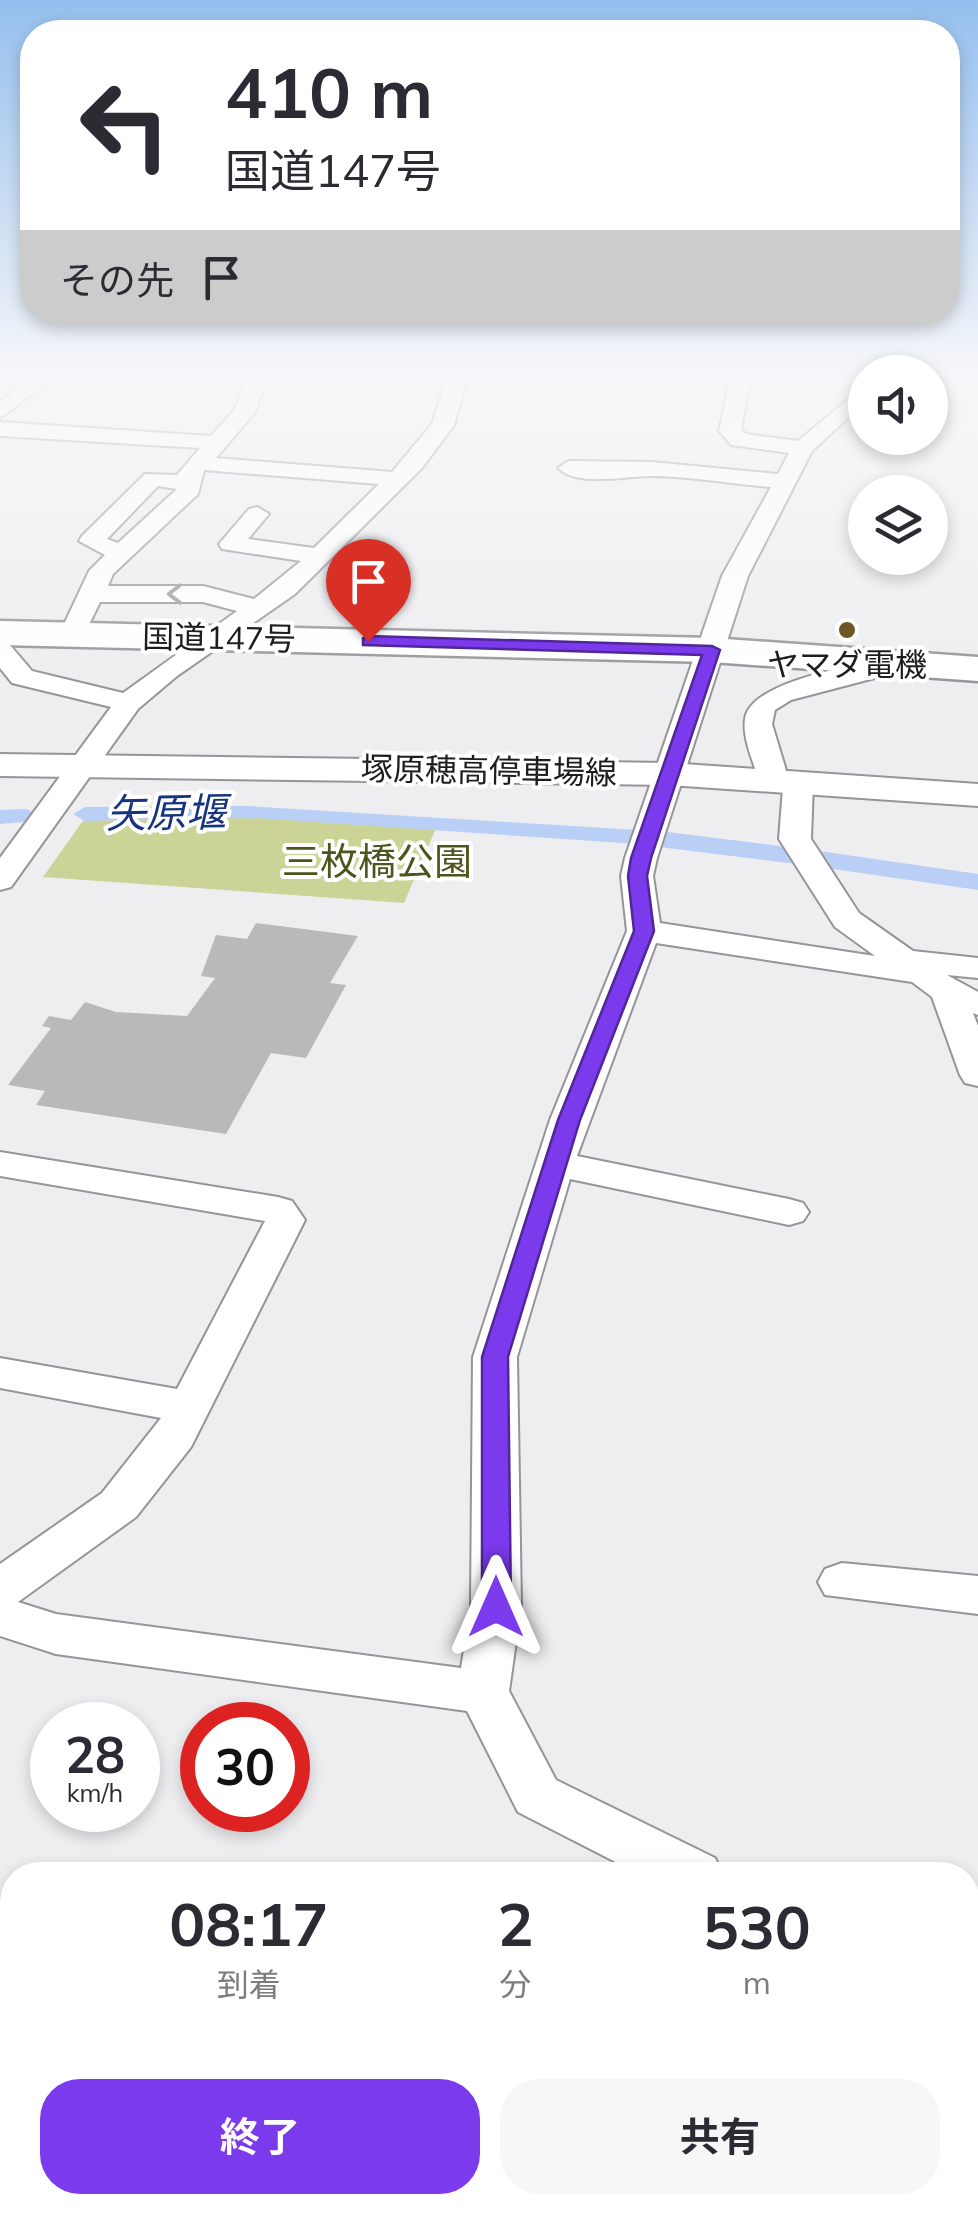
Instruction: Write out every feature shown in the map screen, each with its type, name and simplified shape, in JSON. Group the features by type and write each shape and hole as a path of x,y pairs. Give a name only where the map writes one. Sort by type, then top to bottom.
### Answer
{"highway":[{"name":"国道147号","path":"0,633 712,650 978,670"}],"main road":[{"name":"塚原穂高停車場線","path":"0,765 669,774 978,795"}],"street":[{"path":"122,554 91,540 153,479"},
{"path":"72,635 102,571 190,489 192,479"},
{"path":"0,880 128,703 212,638 286,589 398,479"},
{"path":"758,479 786,482"},
{"path":"668,1862 537,1796 483,1692 496,1607 495,1357 555,1164 644,931 637,876 669,774 736,576 787,479"},
{"path":"257,514 231,544 320,556"},
{"path":"91,594 203,594 257,608"},
{"path":"0,650 22,676 128,703"},
{"path":"899,664 781,694 762,706 758,724 786,782 796,839 827,896 847,920 940,983 978,1075"},
{"path":"644,931 940,983 978,968"},
{"path":"0,1164 278,1210 286,1220 175,1434 119,1505 0,1589"},
{"path":"555,1164 789,1212"},
{"path":"0,1373 190,1407"},
{"path":"842,1582 978,1595"},
{"path":"0,1616 56,1634 483,1692"}],"green space":[{"name":"三枚橋公園","path":"232,816 436,828 404,903 43,877 85,818"}],"building":[{"path":"256,923 358,936 330,983 346,985 306,1058 271,1053 226,1134 36,1105 45,1091 8,1085 51,1028 42,1026 49,1016 71,1020 85,1002 116,1012 187,1016 215,978 201,976 216,935 247,939"}],"waterway":[{"name":"矢原堰","path":"85,814 247,813"},
{"name":"矢原堰","path":"266,814 444,824"},
{"name":"矢原堰","path":"0,817 27,816"},
{"name":"矢原堰","path":"458,825 637,837"},
{"name":"矢原堰","path":"659,839 796,856"},
{"name":"矢原堰","path":"819,859 978,882"}],"place":[{"name":"ヤマダ電機","path":"847,630"}],"route":[{"path":"368,641 712,650 641,858 637,876 644,931 569,1120 495,1357 496,1607"}]}
